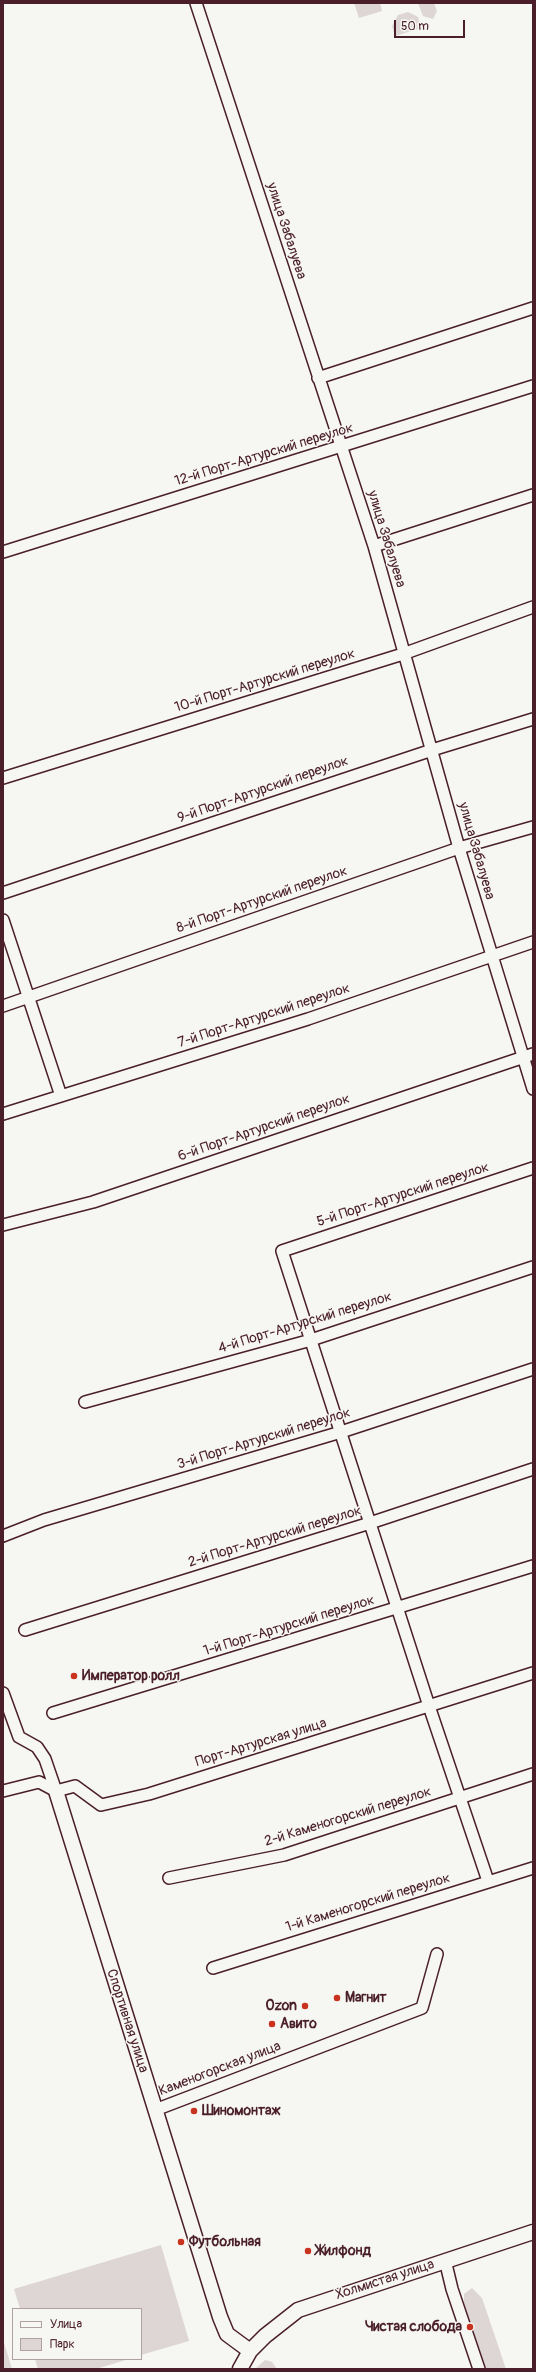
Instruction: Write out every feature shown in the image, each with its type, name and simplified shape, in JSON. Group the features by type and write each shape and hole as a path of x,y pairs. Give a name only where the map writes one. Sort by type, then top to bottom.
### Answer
{"street":[{"name":"улица Забалуева","path":"196,3 340,447 374,546 403,654 491,955 528,1055 533,1089"},
{"path":"318,378 533,308"},
{"name":"12-й Порт-Артурский переулок","path":"3,552 533,386"},
{"path":"374,546 533,495"},
{"name":"10-й Порт-Артурский переулок","path":"3,778 403,654 533,607"},
{"name":"9-й Порт-Артурский переулок","path":"3,893 432,750 533,718"},
{"name":"8-й Порт-Артурский переулок","path":"3,1006 459,848 533,827"},
{"path":"3,920 61,1096"},
{"name":"7-й Порт-Артурский переулок","path":"3,1114 308,1019 491,955 533,942"},
{"name":"6-й Порт-Артурский переулок","path":"3,1225 93,1202 528,1055"},
{"name":"5-й Порт-Артурский переулок","path":"311,1340 282,1251 533,1168"},
{"name":"4-й Порт-Артурский переулок","path":"85,1402 311,1340 533,1267"},
{"path":"311,1340 429,1706 488,1881"},
{"name":"3-й Порт-Артурский переулок","path":"3,1536 44,1520 341,1432 533,1369"},
{"name":"2-й Порт-Артурский переулок","path":"25,1630 370,1523 533,1469"},
{"name":"1-й Порт-Артурский переулок","path":"53,1713 398,1609 533,1566"},
{"name":"Порт-Артурская улица","path":"56,1791 75,1786 102,1805 149,1794 533,1673"},
{"name":"Спортивная улица","path":"3,1693 18,1737 37,1747 45,1759 220,2318 227,2334 250,2351"},
{"name":"2-й Каменогорский переулок","path":"169,1878 284,1855 533,1774"},
{"path":"3,1791 39,1782 56,1791"},
{"name":"1-й Каменогорский переулок","path":"213,1968 533,1868"},
{"name":"Каменогорская улица","path":"155,2110 422,2008 437,1954"},
{"name":"Холмистая улица","path":"240,2369 250,2351 265,2336 298,2310 533,2232"},
{"path":"445,2260 452,2289 479,2369"}],"green space":[{"path":"354,3 380,3 382,11 359,18"},
{"path":"418,3 434,3 437,11 433,19 423,16"},
{"path":"408,12 418,17 421,28 395,36 392,26 398,15"},
{"path":"161,2245 189,2341 142,2355 142,2308 20,2308 14,2289"},
{"path":"472,2288 482,2298 506,2369 486,2369 464,2303 464,2294"},
{"path":"3,2339 12,2369 3,2369"},
{"path":"35,2360 126,2360 96,2369 38,2369"},
{"path":"265,2360 272,2362 277,2369 255,2369"}],"place":[{"name":"Император ролл","path":"74,1676"},
{"name":"Магнит","path":"337,1998"},
{"name":"Ozon","path":"305,2006"},
{"name":"Авито","path":"272,2024"},
{"name":"Шиномонтаж","path":"194,2111"},
{"name":"Футбольная","path":"181,2242"},
{"name":"Жилфонд","path":"308,2251"},
{"name":"Чистая слобода","path":"470,2327"}]}
